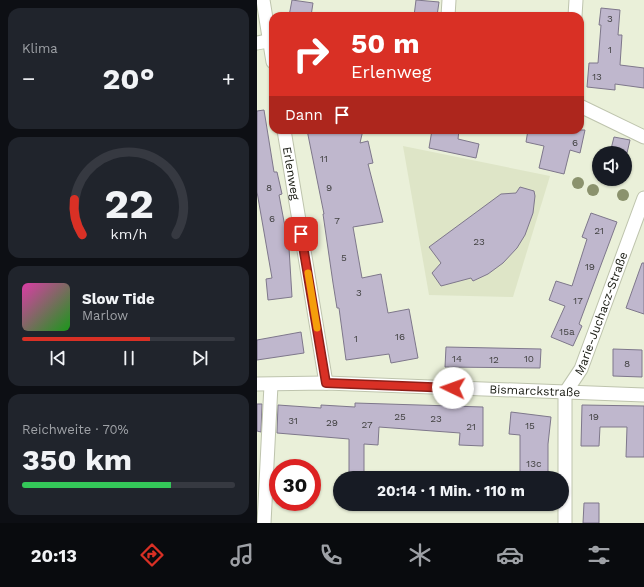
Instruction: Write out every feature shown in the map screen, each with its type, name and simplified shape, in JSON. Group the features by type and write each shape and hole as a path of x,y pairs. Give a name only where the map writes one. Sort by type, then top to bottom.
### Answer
{"street":[{"path":"263,0 267,41"},
{"path":"448,12 449,0"},
{"path":"575,12 576,0"},
{"path":"584,108 644,137"},
{"name":"Erlenweg","path":"285,134 326,383"},
{"name":"Marie-Juchacz-Straße","path":"565,393 581,369 644,198"},
{"name":"Bismarckstraße","path":"257,384 271,385 326,383 644,395"},
{"path":"264,523 271,385"},
{"path":"565,393 565,523"}],"shaded area":[{"path":"403,146 550,176 513,297 429,295"}],"building":[{"path":"292,0 313,3 312,12 290,12"},
{"path":"416,0 439,2 438,12 414,12"},
{"path":"601,8 620,10 618,35 622,35 620,65 644,68 644,88 615,84 615,90 587,87 589,63 598,63"},
{"path":"264,110 274,172 277,172 282,194 279,195 289,248 292,297 268,300 266,279 272,278 257,192 257,111"},
{"path":"585,130 580,153 570,150 564,174 539,168 544,146 526,142 527,134 584,134"},
{"path":"308,134 362,134 360,143 368,141 373,163 368,164 383,222 353,227 362,278 381,274 388,313 409,309 418,358 391,363 389,354 346,360 339,308 337,308 333,283 324,214"},
{"path":"431,134 459,134 458,139 479,144 476,158 429,148"},
{"path":"614,137 630,140 629,146 612,146"},
{"path":"520,187 534,191 535,196 533,213 525,235 517,248 503,263 488,274 473,281 471,278 441,286 432,273 441,263 429,247 501,194 516,193"},
{"path":"591,213 617,222 579,324 582,326 573,346 551,337 565,306 549,300 556,281 572,286 587,239 582,237"},
{"path":"642,263 644,263 644,314 626,308"},
{"path":"301,332 304,353 257,360 257,340"},
{"path":"446,347 541,349 540,368 445,367"},
{"path":"613,349 642,350 642,377 613,376"},
{"path":"355,403 483,407 483,446 459,445 460,433 379,427 378,445 364,444 364,471 349,471 349,439 277,433 278,405 321,408 321,405 355,407"},
{"path":"257,404 262,404 261,432 257,431"},
{"path":"582,405 644,406 644,457 626,457 627,427 600,427 599,446 581,446"},
{"path":"511,412 551,417 548,444 548,471 520,471 520,435 509,434"},
{"path":"584,503 599,503 599,523 583,523"}],"slow traffic":[{"path":"308,273 317,328"}],"route":[{"path":"301,234 326,383 453,388"}]}
